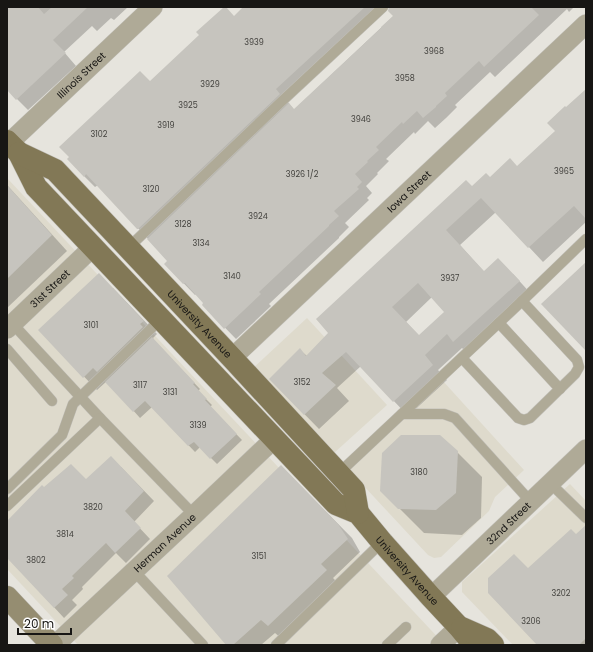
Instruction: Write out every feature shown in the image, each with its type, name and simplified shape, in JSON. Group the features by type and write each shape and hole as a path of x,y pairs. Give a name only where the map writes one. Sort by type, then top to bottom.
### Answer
{"main road":[{"name":"University Avenue","path":"12,146 36,187 336,504 358,513 474,645"},
{"name":"University Avenue","path":"12,146 56,170 354,490 358,513"},
{"name":"University Avenue","path":"459,627 486,639 493,645"}],"street":[{"name":"Illinois Street","path":"12,146 153,7"},
{"name":"Iowa Street","path":"232,358 586,24"},
{"name":"31st Street","path":"9,324 93,247"},
{"name":"Herman Avenue","path":"55,645 274,438"},
{"name":"32nd Street","path":"431,597 586,449"},
{"path":"7,597 52,645"},
{"path":"440,645 459,627"}],"lane":[{"path":"128,248 383,7"},
{"path":"339,473 586,239"},
{"path":"462,358 518,418 524,420 530,418 575,374 579,367 576,360 522,301"},
{"path":"7,489 62,435 73,404 161,319"},
{"path":"499,323 560,389"},
{"path":"9,324 194,515"},
{"path":"7,349 52,401"},
{"path":"402,414 444,414 455,418 530,502"},
{"path":"7,506 100,418"},
{"path":"550,483 586,518"},
{"path":"276,645 382,542"},
{"path":"134,571 202,645"},
{"path":"387,645 406,627"}],"shaded area":[{"path":"7,178 445,645 78,645 7,569"},
{"path":"307,318 387,405 334,453 252,369"},
{"path":"442,380 524,470 495,497 489,511 441,557 434,558 428,555 348,469"},
{"path":"570,484 586,501 586,644 513,645 462,592 462,582"}],"building":[{"path":"7,7 38,7 44,14 52,7 88,7 53,40 66,53 16,100 7,90"},
{"path":"224,7 226,7 234,16 243,7 365,7 276,89 280,94 137,229 86,174 84,177 67,159 69,157 59,147 140,71 150,81 199,35 196,32"},
{"path":"389,7 531,7 539,15 484,67 479,61 445,93 447,96 423,118 417,111 403,124 402,122 376,147 379,150 355,174 362,182 357,187 359,189 334,211 339,216 259,292 261,294 224,329 202,305 203,303 185,283 183,284 164,264 167,261 147,239 289,103 294,109 382,27 393,16 388,11"},
{"path":"586,89 586,219 574,206 528,248 481,198 446,230 484,271 498,258 520,281 453,342 447,334 425,355 433,365 393,402 346,352 322,373 336,385 304,415 269,379 300,348 306,356 328,333 316,319 466,180 472,186 486,173 490,177 510,158 517,166 555,131 547,123 565,106 566,107","holes":["418,283 444,312 419,335 392,307"]},
{"path":"7,185 52,235 7,279"},
{"path":"586,262 586,351 541,304"},
{"path":"99,273 144,321 140,324 143,327 97,372 93,368 83,378 38,330"},
{"path":"152,337 195,383 193,384 207,399 205,400 237,434 210,459 194,442 188,446 145,401 133,412 105,382"},
{"path":"401,435 440,435 458,451 456,493 436,510 398,509 380,491 382,453"},
{"path":"111,456 144,491 125,511 141,528 115,553 106,543 72,576 74,578 62,589 68,595 54,608 7,558 7,521 42,485 44,487 71,464 86,479"},
{"path":"281,465 338,524 348,539 321,564 327,570 268,626 261,620 233,645 226,645 167,576"},
{"path":"586,525 586,638 579,645 537,645 488,593 488,578 514,554 528,568 571,529 576,534"}]}
